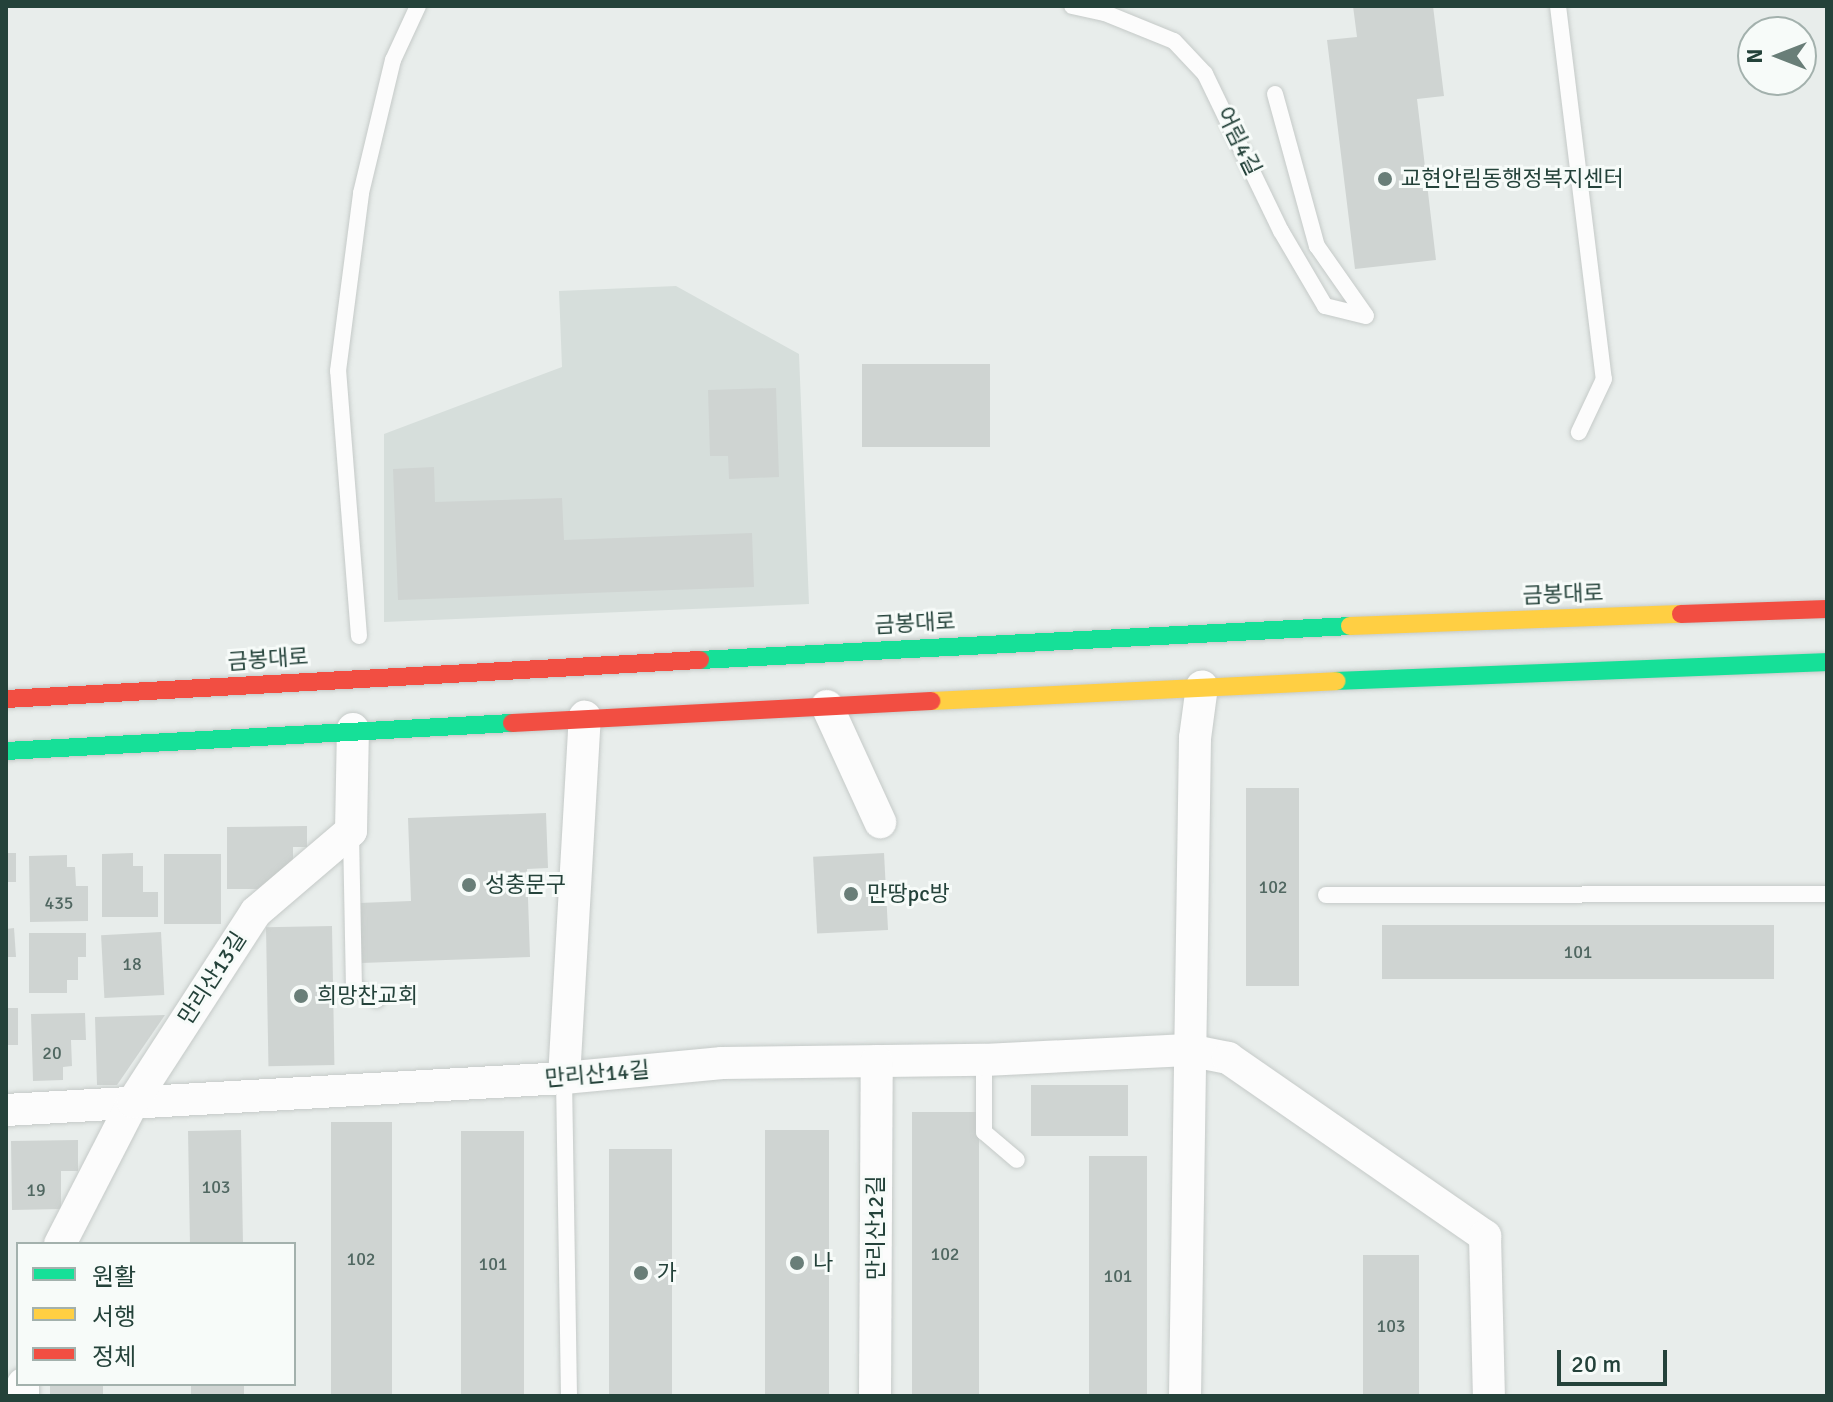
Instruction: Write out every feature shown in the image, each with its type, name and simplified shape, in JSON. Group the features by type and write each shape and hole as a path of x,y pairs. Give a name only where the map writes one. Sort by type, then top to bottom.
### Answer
{"street":[{"name":"금봉대로","path":"6,699 1200,632 1827,609"},
{"path":"6,751 353,729 1202,686 1827,662"},
{"path":"1185,1396 1195,738 1202,686"},
{"path":"827,706 880,822"},
{"path":"564,1078 585,717"},
{"path":"351,831 353,729"},
{"name":"만리산13길","path":"61,1242 133,1102 256,912 351,831"},
{"name":"만리산14길","path":"6,1110 564,1078 722,1063 984,1060 1188,1050 1228,1058 1485,1236 1489,1396"},
{"name":"만리산12길","path":"875,1396 877,1061"}],"lane":[{"path":"359,636 338,371 361,193 393,60 418,6"},
{"name":"어림4길","path":"1072,6 1105,13 1174,41 1205,74 1281,231 1325,306 1366,316 1317,246 1275,94"},
{"path":"1558,6 1604,379 1579,432"},
{"path":"351,831 349,949 354,987 377,1000"},
{"path":"1326,895 1827,894"},
{"path":"984,1060 984,1132 1017,1160"},
{"path":"564,1078 569,1396"}],"shaded area":[{"path":"676,286 799,354 809,604 384,622 384,434 562,367 559,291"}],"building":[{"name":"교현안림동행정복지센터","path":"1353,6 1433,6 1444,96 1417,99 1436,260 1355,269 1327,40 1357,37"},
{"path":"862,364 990,364 990,447 862,447"},
{"path":"776,388 779,477 729,479 728,456 710,456 708,390"},
{"path":"434,467 435,502 562,498 564,540 752,533 754,587 398,600 393,469"},
{"path":"1246,788 1299,788 1299,986 1246,986"},
{"name":"성충문구","path":"546,813 548,868 527,869 530,957 361,963 359,903 411,901 408,818"},
{"path":"307,826 307,847 293,847 293,862 269,889 227,889 227,827"},
{"path":"6,853 16,853 16,882 6,882"},
{"path":"133,853 133,866 143,866 143,892 158,892 158,917 102,917 102,854"},
{"name":"만땅pc방","path":"884,853 888,930 817,934 813,857"},
{"path":"164,854 221,854 221,924 164,924"},
{"path":"67,855 67,867 75,867 76,886 88,886 88,921 30,922 29,856"},
{"path":"1382,925 1774,925 1774,979 1382,979"},
{"name":"희망찬교회","path":"332,926 334,1065 268,1066 266,927"},
{"path":"14,928 16,957 6,957 6,929"},
{"path":"161,932 164,995 104,998 101,935"},
{"path":"29,933 86,933 86,957 78,957 78,980 67,980 67,993 29,993"},
{"path":"6,1008 18,1008 18,1045 6,1045"},
{"path":"85,1013 86,1040 71,1040 72,1066 63,1067 63,1080 33,1081 31,1014"},
{"path":"165,1015 117,1085 97,1085 95,1017"},
{"path":"1031,1085 1128,1085 1128,1136 1031,1136"},
{"path":"912,1112 979,1112 979,1396 912,1396"},
{"path":"331,1122 392,1122 392,1396 331,1396"},
{"path":"241,1130 243,1242 190,1242 188,1131"},
{"name":"나","path":"765,1130 829,1130 829,1396 765,1396"},
{"path":"461,1131 524,1131 524,1396 461,1396"},
{"path":"78,1140 78,1171 61,1171 61,1209 12,1210 11,1141"},
{"name":"가","path":"609,1149 672,1149 672,1396 609,1396"},
{"path":"1089,1156 1147,1156 1147,1396 1089,1396"},
{"path":"1363,1255 1419,1255 1419,1396 1363,1396"},
{"path":"50,1386 103,1386 103,1396 50,1396"},
{"path":"191,1386 244,1386 244,1396 191,1396"}],"traffic: fast":[{"path":"700,660 1350,626"},
{"path":"1337,681 1827,662"},
{"path":"6,751 512,723"}],"traffic: slow":[{"path":"1350,626 1681,614"},
{"path":"931,701 1337,681"}],"traffic: jam":[{"path":"1681,614 1827,609"},
{"path":"6,699 700,660"},
{"path":"512,723 931,701"}],"place":[{"name":"교현안림동행정복지센터","path":"1385,179"},
{"name":"성충문구","path":"469,885"},
{"name":"만땅pc방","path":"851,894"},
{"name":"희망찬교회","path":"301,996"},
{"name":"나","path":"797,1263"},
{"name":"가","path":"641,1273"}]}
